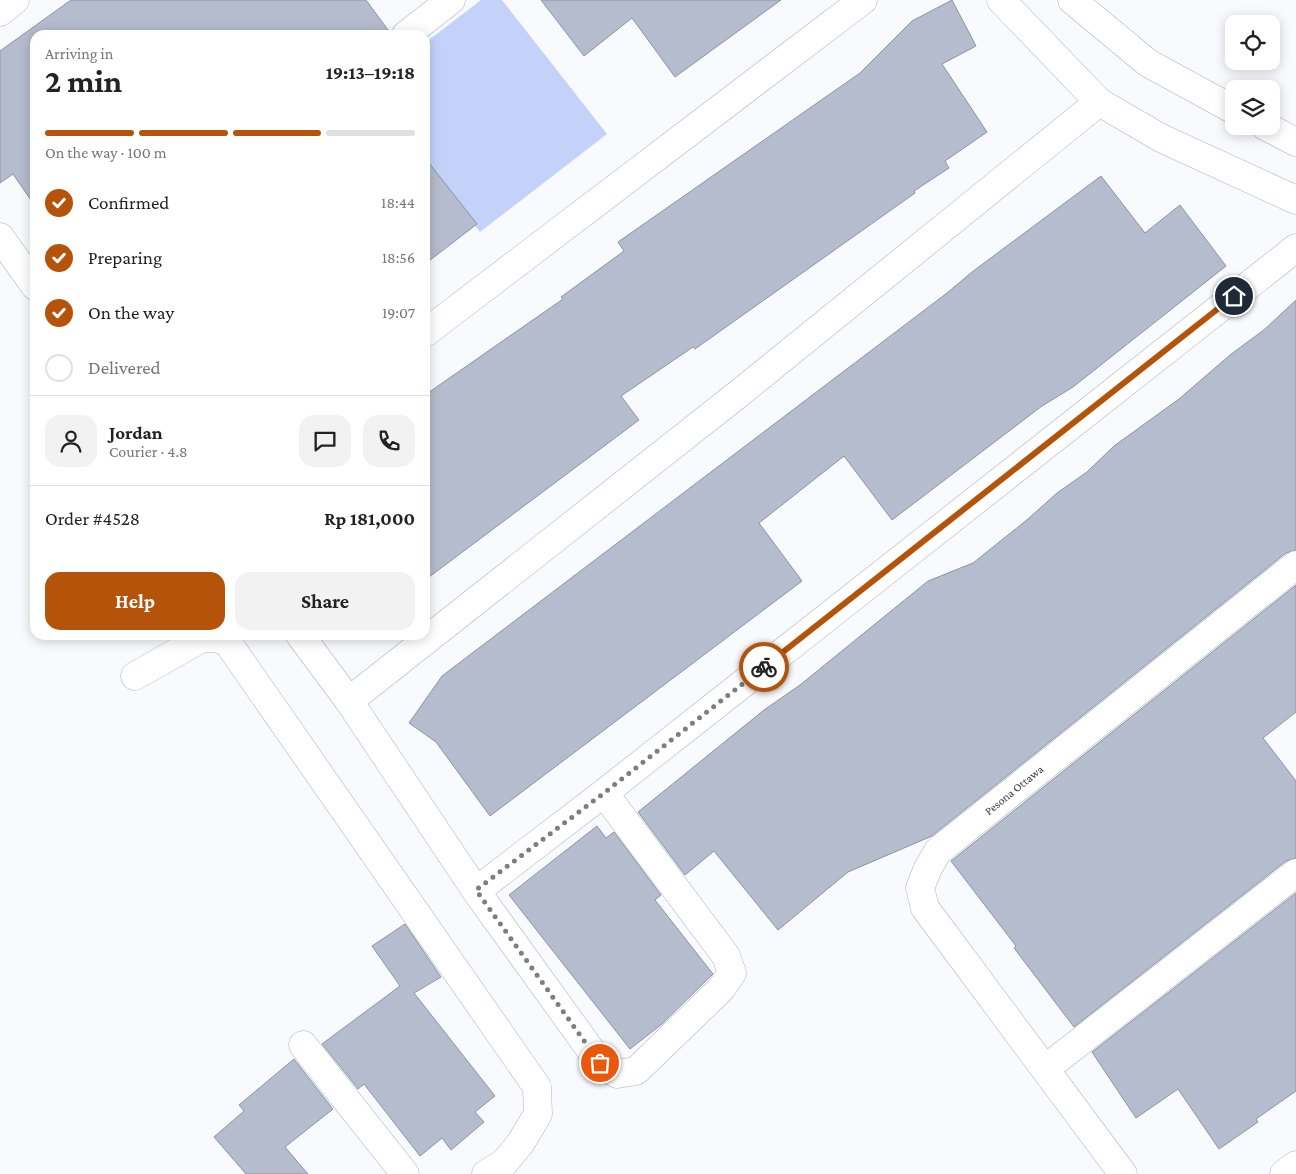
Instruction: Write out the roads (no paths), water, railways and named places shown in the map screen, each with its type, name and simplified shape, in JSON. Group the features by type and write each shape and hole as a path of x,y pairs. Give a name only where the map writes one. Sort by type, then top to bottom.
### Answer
{"street":[{"path":"0,12 15,0"},
{"path":"409,30 423,8 451,0"},
{"path":"430,329 863,0"},
{"path":"1000,0 1099,102 1161,138 1296,200"},
{"path":"1072,0 1148,63 1225,105"},
{"path":"430,637 738,395 1099,102"},
{"path":"1280,134 1296,142"},
{"path":"0,237 30,279"},
{"path":"476,890 604,793 1296,248"},
{"name":"Pesona Ottawa","path":"1124,1174 925,908 920,888 938,850 1296,566"},
{"path":"135,676 198,640"},
{"path":"222,640 228,643 537,1087 538,1114 520,1144 504,1163 486,1174"},
{"path":"304,640 349,701 476,890 600,1063 617,1074 636,1071 721,989 732,973 726,956 604,793"},
{"path":"349,701 427,640"},
{"path":"1045,1069 1296,873"},
{"path":"303,1046 405,1174"},
{"path":"1284,1174 1296,1164"}]}
